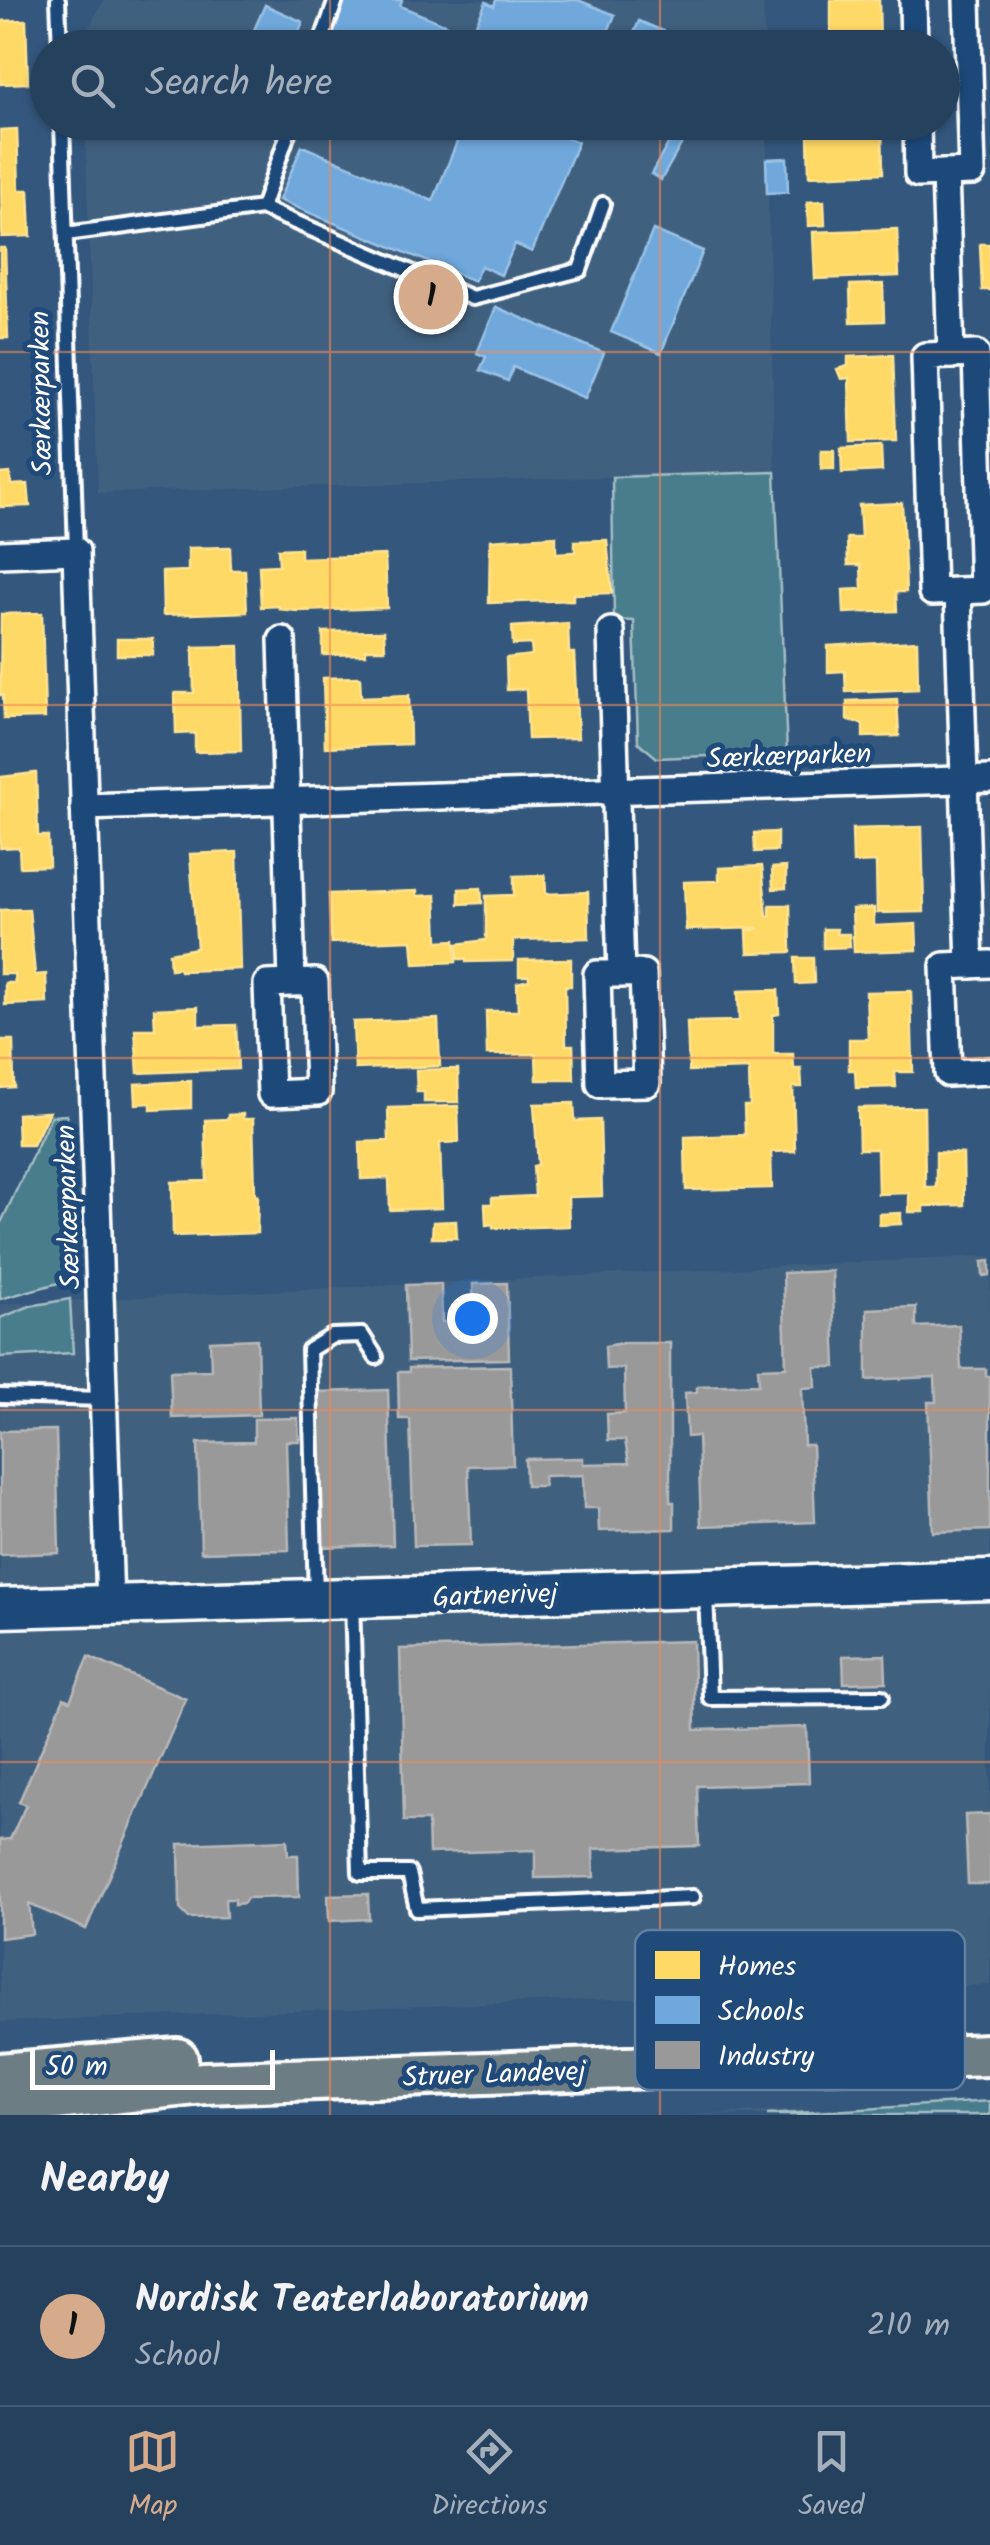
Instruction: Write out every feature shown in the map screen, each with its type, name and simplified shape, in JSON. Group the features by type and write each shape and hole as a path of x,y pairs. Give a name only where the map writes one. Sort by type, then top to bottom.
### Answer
{"main road":[{"name":"Struer Landevej","path":"965,2030 990,2029"},
{"name":"Struer Landevej","path":"0,2074 204,2057 635,2042"},
{"name":"Struer Landevej","path":"965,2056 990,2055"},
{"name":"Struer Landevej","path":"0,2105 204,2083 635,2068"}],"street":[{"path":"913,0 914,30"},
{"path":"917,140 918,174 972,172 967,0"},
{"path":"945,173 951,355"},
{"path":"976,354 983,590 958,590 932,592 925,356 976,354"},
{"path":"0,554 76,551"},
{"name":"Særkærparken","path":"76,551 110,1604"},
{"path":"958,590 977,779 980,964 944,966 948,1072 990,1071"},
{"path":"611,631 621,974"},
{"path":"282,640 292,983"},
{"name":"Særkærparken","path":"84,807 977,779"},
{"path":"314,982 318,1092 271,1094 267,984 292,983 314,982"},
{"name":"Gartnerivej","path":"0,1608 990,1580"}],"lane":[{"path":"58,0 59,30"},
{"path":"325,30 336,0"},
{"name":"Særkærparken","path":"63,140 76,551"},
{"path":"262,208 286,140"},
{"path":"66,234 262,208 472,298 580,270 603,204"},
{"path":"376,1357 362,1336 332,1336 310,1350 360,1873 409,1873 417,1909 693,1898"},
{"path":"0,1396 103,1399"},
{"path":"706,1588 710,1698 882,1698"}],"shaded area":[{"path":"104,0 763,0 764,30 87,30"},
{"path":"86,140 766,140 775,472 98,493"},
{"path":"990,1256 990,1985 965,1986 965,1930 635,1930 635,1998 0,2022 0,1304"},
{"path":"990,2102 990,2115 685,2115"}],"green space":[{"path":"775,472 787,753 657,758 638,742 634,621 614,620 612,477"},
{"path":"67,1115 69,1280 0,1299 0,1225 51,1116"},
{"path":"70,1299 73,1353 0,1357 0,1318 30,1306"},
{"path":"990,2101 990,2115 767,2115"}],"building: Homes":[{"path":"831,0 879,0 880,30 831,30"},
{"path":"26,20 28,83 0,84 0,21"},
{"path":"17,129 19,190 29,190 31,236 2,237 0,130"},
{"path":"808,140 882,140 883,173 809,176"},
{"path":"824,201 825,225 808,226 807,202"},
{"path":"897,229 899,276 815,279 813,232"},
{"path":"980,244 990,244 990,290 982,290"},
{"path":"0,248 5,248 8,338 0,338"},
{"path":"883,284 884,321 851,322 850,285"},
{"path":"893,355 896,441 851,442 849,378 841,379 837,369 848,366 848,357"},
{"path":"881,446 882,471 842,473 841,448"},
{"path":"821,450 834,450 834,469 821,469"},
{"path":"10,473 11,485 28,484 30,506 0,507 0,474"},
{"path":"902,503 906,592 896,592 897,611 844,613 843,590 862,589 861,565 848,565 847,538 861,538 859,505"},
{"path":"556,536 556,553 575,552 575,541 607,540 612,593 573,594 573,600 489,603 490,540"},
{"path":"230,547 231,570 245,570 247,612 163,615 162,572 188,571 188,548"},
{"path":"300,548 300,558 385,555 387,608 298,611 261,607 259,566 279,565 278,549"},
{"path":"42,613 45,718 4,719 0,695 1,614"},
{"path":"568,623 569,653 574,653 578,738 528,739 526,689 507,690 506,658 532,655 531,644 513,645 512,627"},
{"path":"384,631 385,649 365,649 366,654 323,655 323,632"},
{"path":"117,639 153,639 153,655 117,655"},
{"path":"917,641 918,689 846,692 845,671 828,672 828,646"},
{"path":"239,646 241,751 195,752 195,733 176,734 175,693 194,693 193,647"},
{"path":"360,677 361,697 409,695 410,744 325,747 323,678"},
{"path":"897,699 899,736 863,737 863,724 847,720 847,701"},
{"path":"36,773 38,836 48,836 49,866 20,867 19,847 0,848 0,777"},
{"path":"922,827 924,912 877,913 876,862 853,863 852,829"},
{"path":"777,832 777,851 755,852 754,833"},
{"path":"237,852 240,969 170,969 169,953 197,948 190,854"},
{"path":"762,866 767,916 770,905 790,905 791,952 748,953 747,931 759,928 686,930 684,882 719,881 719,868"},
{"path":"786,867 786,888 773,889 772,868"},
{"path":"545,875 546,894 588,892 589,938 513,940 513,961 458,959 457,944 486,940 486,896 514,895 514,876"},
{"path":"481,888 482,903 459,904 459,889"},
{"path":"417,891 417,896 436,895 438,941 455,940 456,962 414,964 412,940 331,943 329,894"},
{"path":"874,908 874,926 916,924 917,950 854,952 852,909"},
{"path":"29,909 35,975 46,974 47,1003 5,1005 5,983 15,983 14,974 0,974 0,910"},
{"path":"823,929 849,934 850,947 823,948"},
{"path":"795,958 813,958 814,983 796,984"},
{"path":"571,959 571,986 565,986 566,1045 573,1045 574,1080 537,1080 536,1054 487,1055 486,1011 518,1011 517,983 529,980 529,976 519,976 519,960"},
{"path":"778,990 779,1014 773,1015 773,1054 793,1054 794,1069 801,1069 802,1087 793,1087 795,1151 771,1152 772,1188 686,1190 685,1137 745,1135 744,1106 750,1106 749,1069 689,1071 687,1022 739,1021 738,991"},
{"path":"911,991 913,1072 895,1072 896,1087 856,1088 855,1070 849,1070 849,1039 868,1039 866,992"},
{"path":"198,1007 198,1026 236,1025 238,1069 138,1073 135,1029 155,1029 154,1009"},
{"path":"438,1019 440,1066 355,1069 353,1022"},
{"path":"0,1040 13,1040 14,1087 0,1088"},
{"path":"458,1069 459,1102 424,1102 424,1092 417,1092 416,1070"},
{"path":"191,1081 191,1108 151,1110 151,1103 136,1104 135,1084"},
{"path":"574,1103 575,1121 600,1120 602,1196 568,1197 569,1226 486,1225 485,1204 492,1204 492,1198 535,1196 533,1166 538,1165 534,1104"},
{"path":"458,1106 459,1142 440,1143 442,1208 390,1210 389,1178 361,1179 360,1142 389,1141 388,1108"},
{"path":"924,1107 925,1187 936,1187 936,1152 963,1154 964,1205 924,1206 924,1212 909,1212 909,1193 878,1194 877,1149 859,1149 858,1108"},
{"path":"49,1112 33,1145 18,1145 17,1114"},
{"path":"243,1114 243,1119 253,1119 257,1233 173,1236 172,1182 207,1181 205,1120"},
{"path":"901,1213 901,1224 879,1225 879,1214"},
{"path":"456,1221 457,1238 432,1238 433,1222"}],"building: Schools":[{"path":"344,0 402,0 400,6 459,30 331,30"},
{"path":"496,0 578,0 615,15 609,30 473,30 486,2 494,6"},
{"path":"265,5 303,22 300,30 254,30"},
{"path":"639,21 660,30 635,30"},
{"path":"458,140 578,142 532,252 515,244 501,275 481,266 474,281 279,200 302,146 433,201"},
{"path":"670,140 684,140 661,180 651,174"},
{"path":"787,158 788,192 767,193 766,159"},
{"path":"653,230 703,251 661,353 611,332"},
{"path":"496,307 604,353 585,398 513,367 508,381 480,370 486,357 477,353"}],"building: Industry":[{"path":"990,1261 990,1275 983,1276 982,1262"},
{"path":"832,1271 836,1367 815,1367 816,1387 802,1388 804,1445 812,1445 815,1522 701,1526 698,1436 687,1437 685,1393 697,1392 697,1386 759,1384 758,1368 786,1367 783,1273"},
{"path":"507,1283 509,1359 408,1361 406,1285 441,1284 442,1322 473,1322 473,1284"},
{"path":"916,1307 916,1327 959,1325 961,1369 986,1369 986,1376 990,1376 990,1530 933,1532 928,1402 936,1402 935,1377 867,1380 867,1309"},
{"path":"257,1339 259,1415 172,1418 170,1371 211,1370 210,1341"},
{"path":"670,1343 670,1502 674,1502 674,1529 599,1531 598,1508 584,1508 583,1475 543,1476 544,1486 526,1486 525,1459 583,1458 583,1464 629,1463 625,1440 608,1440 607,1414 625,1413 624,1368 606,1369 605,1346"},
{"path":"510,1366 513,1465 468,1466 471,1545 414,1546 410,1419 399,1419 398,1372 409,1372 409,1368"},
{"path":"388,1390 393,1545 321,1547 316,1392"},
{"path":"298,1418 299,1441 286,1441 289,1550 201,1552 198,1443 254,1442 254,1419"},
{"path":"56,1430 59,1553 0,1555 0,1431"},
{"path":"693,1641 695,1730 807,1727 809,1783 697,1786 699,1846 593,1849 594,1877 535,1878 535,1850 429,1853 428,1821 404,1821 400,1649"},
{"path":"885,1655 886,1682 844,1683 843,1656"},
{"path":"89,1657 186,1699 86,1929 29,1904 32,1934 0,1938 0,1840 10,1839 26,1805 19,1802 64,1698 70,1701"},
{"path":"990,1814 990,1884 968,1884 965,1815"},
{"path":"287,1840 288,1855 298,1855 299,1897 247,1898 244,1903 235,1904 235,1899 225,1899 226,1917 189,1918 180,1909 179,1844"},
{"path":"368,1894 369,1919 329,1921 328,1895"}],"place":[{"name":"Nordisk Teaterlaboratorium","path":"431,297"}]}
